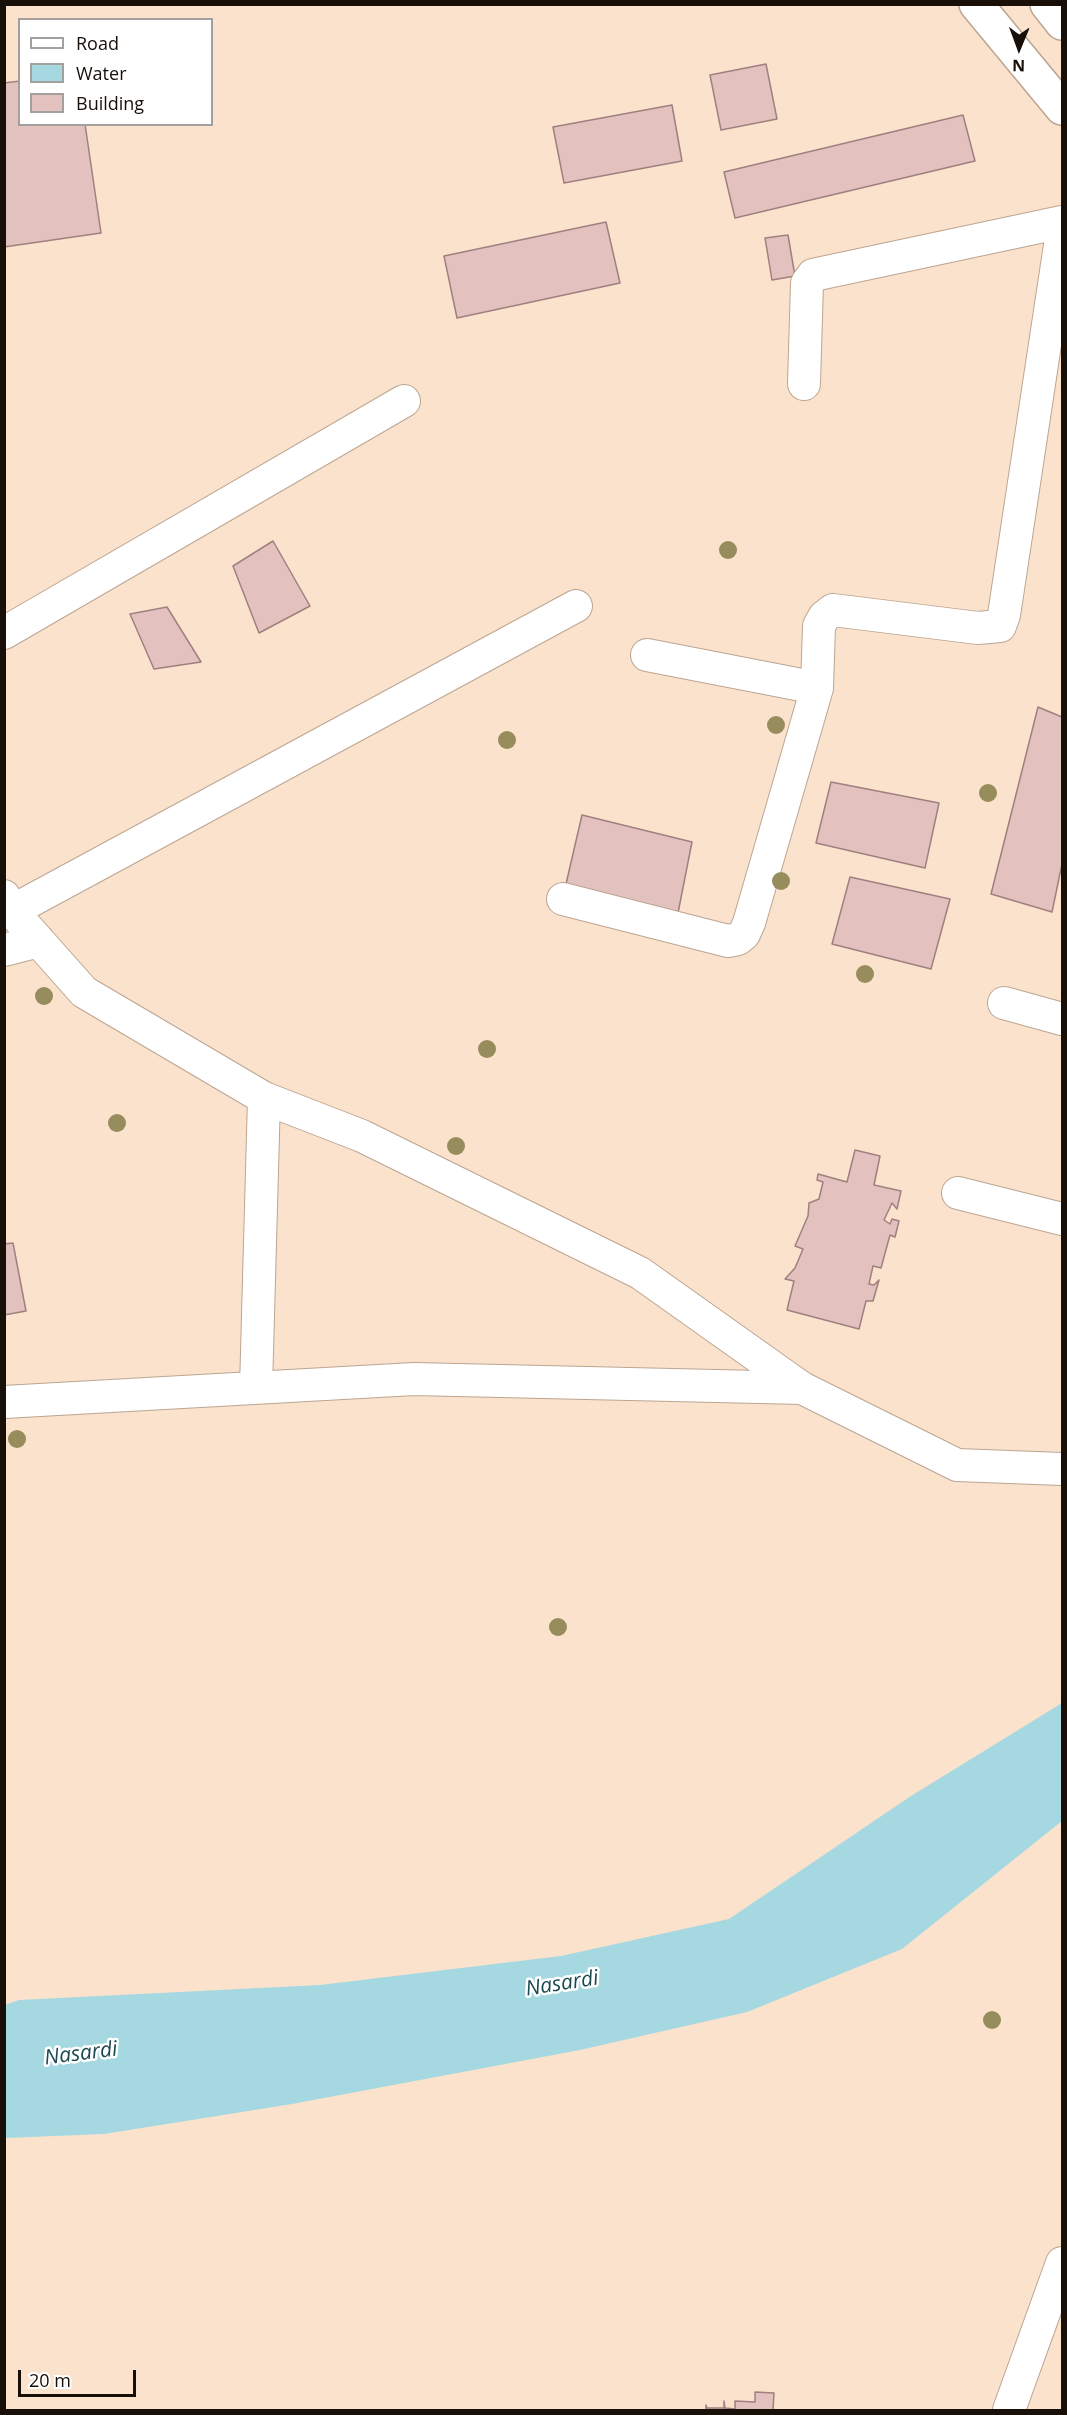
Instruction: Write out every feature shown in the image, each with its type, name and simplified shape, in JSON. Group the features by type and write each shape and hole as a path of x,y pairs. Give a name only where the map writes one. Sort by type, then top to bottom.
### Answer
{"highway":[{"path":"976,4 1062,108"},
{"path":"1047,4 1062,23"}],"street":[{"path":"804,384 807,283 813,275 1062,222"},
{"path":"563,899 728,941 744,934 817,688 819,626 824,617 833,610 978,628 1000,626 1004,615 1062,232"},
{"path":"4,633 404,401"},
{"path":"576,606 8,903 84,992 264,1098 362,1136 640,1274 802,1388 957,1465 1062,1469"},
{"path":"648,654 817,688"},
{"path":"4,950 39,941"},
{"path":"1004,1003 1062,1019"},
{"path":"255,1388 264,1098"},
{"path":"958,1193 1062,1219"},
{"path":"4,1402 414,1379 802,1388"},
{"path":"1008,2410 1062,2263"}],"water":[{"name":"Nasardi","path":"1062,1703 1062,1821 902,1949 747,2012 580,2050 292,2104 104,2134 5,2138 5,2005 19,2000 320,1985 561,1956 729,1919 911,1796"}],"building":[{"path":"766,64 777,119 721,130 710,75"},
{"path":"18,81 18,126 85,126 101,233 4,247 4,83"},
{"path":"672,105 682,161 564,183 553,127"},
{"path":"963,115 975,161 735,218 724,172"},
{"path":"606,222 620,283 457,318 444,256"},
{"path":"788,235 795,276 772,280 765,238"},
{"path":"273,541 310,606 259,633 233,566"},
{"path":"167,607 201,662 154,669 130,614"},
{"path":"1038,707 1062,717 1062,864 1052,912 991,894"},
{"path":"831,782 939,803 925,868 816,843"},
{"path":"582,815 692,842 678,913 566,884"},
{"path":"850,877 950,899 931,969 832,944"},
{"path":"855,1150 880,1156 874,1185 901,1191 897,1209 892,1203 884,1220 890,1224 892,1219 899,1221 895,1237 890,1235 881,1268 873,1266 869,1284 874,1285 879,1280 873,1301 866,1301 859,1329 787,1310 794,1281 785,1279 795,1268 803,1249 795,1246 808,1216 809,1203 819,1199 823,1182 817,1180 818,1174 847,1182"},
{"path":"13,1243 26,1311 4,1315 4,1244"},
{"path":"755,2392 774,2393 773,2410 706,2410 706,2405 707,2408 724,2408 724,2401 725,2408 735,2409 735,2401 755,2402"}]}
